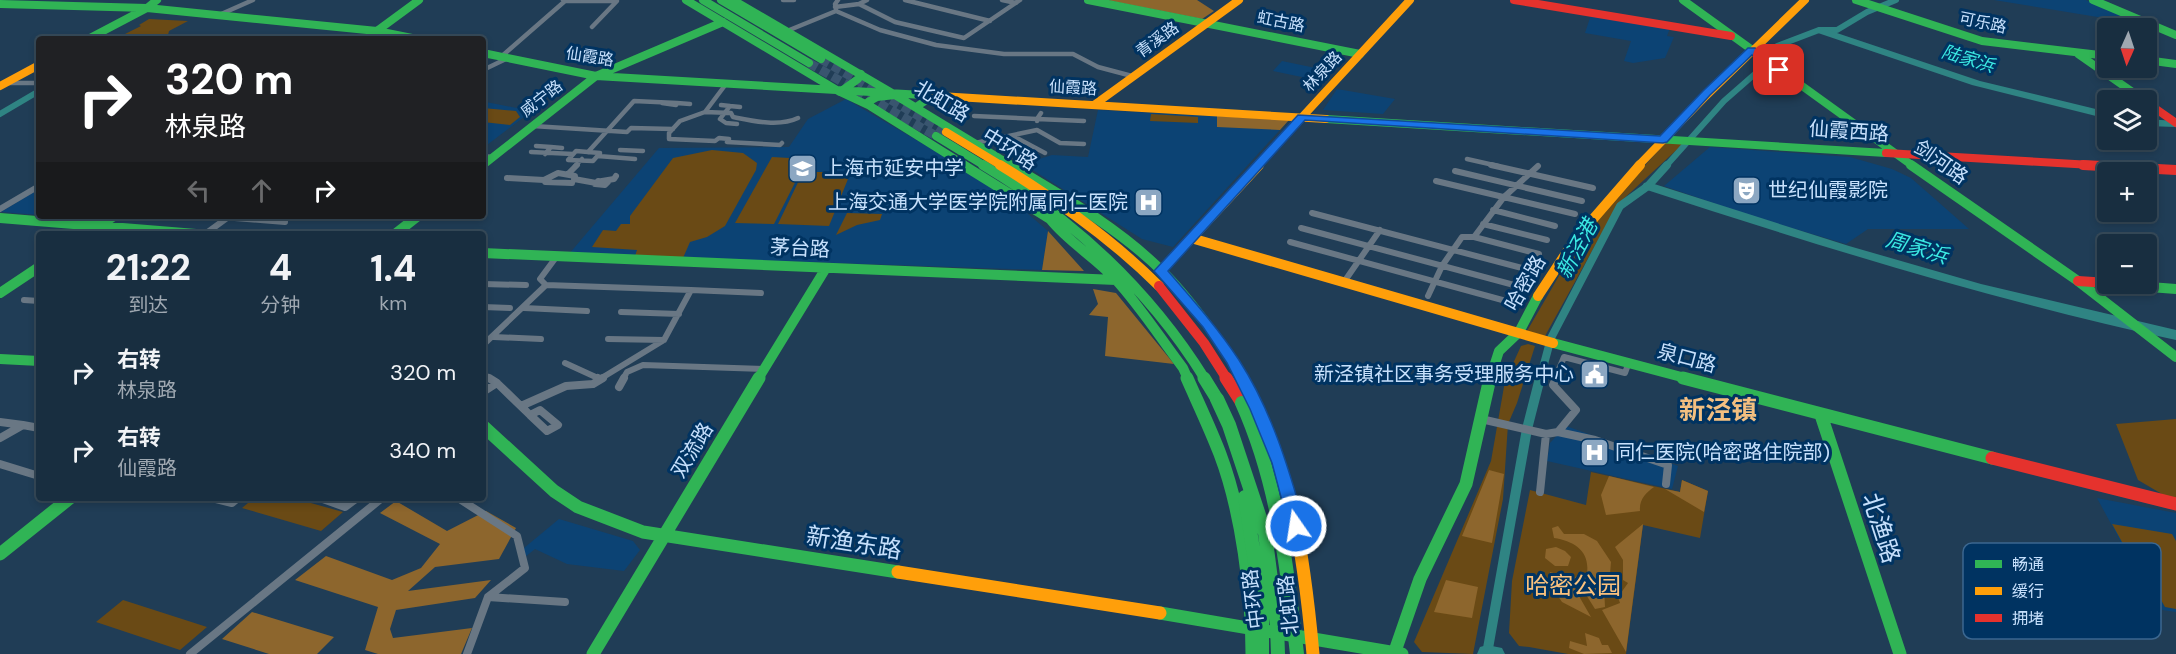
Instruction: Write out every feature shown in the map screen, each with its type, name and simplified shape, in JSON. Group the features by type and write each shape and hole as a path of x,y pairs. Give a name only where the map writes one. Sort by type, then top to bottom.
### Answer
{"main road":[{"path":"370,36 419,0"},
{"name":"北虹路","path":"686,0 840,92 867,105 1050,219 1059,231 1116,280 1183,368 1221,456 1241,532 1252,627 1252,654"},
{"path":"696,0 708,13"},
{"path":"703,0 815,61 722,0"},
{"path":"722,0 764,18"},
{"name":"北虹路","path":"733,0 861,74 1070,201 1130,242 1161,271 1208,325 1234,363 1271,442 1292,508 1302,552 1313,654"},
{"name":"虹古路","path":"1088,0 1360,54"},
{"name":"青溪路","path":"1094,105 1239,0"},
{"name":"林泉路","path":"1161,271 1410,0"},
{"path":"1514,0 1731,36"},
{"name":"剑河路","path":"1683,0 1896,154 2078,281 2176,357"},
{"name":"哈密路","path":"1397,653 1420,579 1466,484 1475,452 1489,381 1499,351 1522,334 1541,291 1570,246 1612,194 1706,93 1755,53 1805,0"},
{"path":"2093,0 2176,34"},
{"path":"2100,0 2176,34"},
{"name":"可乐路","path":"1861,2 1982,41 2097,55"},
{"path":"0,4 152,4 219,15 377,31 402,36"},
{"path":"93,36 152,4"},
{"name":"威宁路","path":"486,159 533,126 596,76 723,22"},
{"path":"2075,52 2129,90"},
{"name":"仙霞路","path":"486,53 596,76 1663,140"},
{"path":"2157,61 2176,64"},
{"path":"2,84 36,67"},
{"path":"840,92 858,79 861,74"},
{"path":"867,105 873,98 895,95"},
{"path":"916,107 931,97"},
{"path":"2157,110 2171,120"},
{"name":"中环路","path":"1278,654 1264,533 1229,425 1195,361 1149,299 1113,262 1054,212 941,134 1067,207 1127,254 1168,295 1215,357 1256,431 1284,539 1297,654"},
{"name":"仙霞西路","path":"1663,140 2176,170"},
{"path":"1070,201 1127,254"},
{"path":"0,218 154,231"},
{"path":"92,231 110,219"},
{"path":"399,231 414,219"},
{"name":"泉口路","path":"1191,238 1558,344 1821,415 2176,504"},
{"name":"茅台路","path":"486,255 557,256 1116,280"},
{"name":"双流路","path":"593,654 826,268"},
{"path":"0,293 36,269"},
{"path":"2078,281 2097,282"},
{"path":"2157,287 2176,289"},
{"path":"0,360 36,361"},
{"name":"北渔路","path":"1821,415 1900,654"},
{"path":"1229,425 1248,510 1262,608 1262,654"},
{"name":"新渔东路","path":"486,429 554,491 578,507 643,532 1252,627 1397,653"},
{"path":"0,554 66,501"}],"street":[{"path":"219,15 253,0"},
{"path":"783,0 794,0"},
{"path":"836,9 838,0"},
{"path":"787,31 836,9 867,0"},
{"path":"905,0 990,21"},
{"path":"1002,0 1018,1"},
{"path":"486,68 505,57 564,1 618,1 592,27"},
{"path":"859,4 895,22 964,38 1018,1"},
{"path":"836,9 880,30 936,45 1004,54 1073,54 1098,67 1132,76"},
{"path":"2,84 36,83"},
{"path":"705,112 726,84"},
{"path":"588,152 634,101 690,104"},
{"path":"662,113 666,104"},
{"path":"721,105 740,106"},
{"path":"730,106 720,119 726,123 737,124"},
{"path":"782,143 780,145 727,142 729,139 719,138 715,141 669,139 669,133 680,121 705,112 731,113 738,118 759,118 777,122 792,122 798,118"},
{"path":"1037,130 1037,119 1041,113"},
{"path":"974,116 1084,121"},
{"path":"533,126 627,132 631,128 673,129"},
{"path":"975,143 995,136 1013,136 1037,130 1060,143 1084,144"},
{"path":"1013,136 1021,144 1034,145 1045,153"},
{"path":"536,147 562,148"},
{"path":"545,154 551,147"},
{"path":"620,150 643,151"},
{"path":"576,151 600,153 598,156 593,161 568,159 576,151"},
{"path":"531,152 573,154"},
{"path":"623,159 629,152"},
{"path":"598,156 635,159"},
{"path":"568,174 582,159"},
{"path":"1467,159 1593,188"},
{"path":"1474,237 1504,197 1538,166"},
{"path":"1455,171 1582,201"},
{"path":"547,180 558,173 575,176 575,181"},
{"path":"507,178 599,182 614,179 616,176"},
{"path":"1436,181 1575,214"},
{"path":"0,209 36,188"},
{"path":"1493,210 1555,226"},
{"path":"1312,213 1522,268"},
{"path":"209,231 226,219"},
{"path":"251,219 285,222"},
{"path":"1483,224 1546,240"},
{"path":"1301,228 1514,285"},
{"path":"1344,282 1380,230"},
{"path":"1428,296 1442,266 1462,237 1474,237 1539,254"},
{"path":"1290,242 1506,301"},
{"path":"557,256 540,279 546,285 761,293"},
{"path":"486,284 526,285"},
{"path":"486,343 546,285"},
{"path":"521,406 566,386 593,384 664,340 691,290"},
{"path":"24,300 36,301"},
{"path":"486,307 510,308"},
{"path":"524,308 587,311"},
{"path":"621,312 679,314"},
{"path":"494,337 541,339"},
{"path":"608,339 664,340"},
{"path":"1558,432 1576,410 1553,385 1564,357 1625,373 1629,363"},
{"path":"565,363 600,379"},
{"path":"619,387 627,372 643,365 765,369"},
{"path":"486,376 497,383 530,415"},
{"path":"486,390 497,383"},
{"path":"1482,419 1546,434 1558,432 1595,440 1668,465 1666,483"},
{"path":"0,422 36,427"},
{"path":"0,438 23,425"},
{"path":"1540,492 1546,434"},
{"path":"0,464 36,475"},
{"path":"328,501 345,507 353,501"},
{"path":"190,654 378,501"},
{"path":"463,501 517,536 525,568 488,597 467,654"},
{"path":"488,597 565,602"}],"shaded area":[{"path":"1994,0 2086,0 2127,18 2104,18"},
{"path":"1591,15 1670,28 1667,36 1674,37 1665,58 1633,63 1624,61 1631,41 1585,33"},
{"path":"1282,61 1330,71 1321,81 1273,71"},
{"path":"1337,89 1395,99 1383,114 1323,110"},
{"name":"上海市延安中学","path":"846,99 997,187 1048,231 1042,270 569,254 659,148 789,147 808,119"},
{"path":"486,102 532,111 486,146"},
{"name":"上海交通大学医学院附属同仁医院","path":"1098,110 1289,120 1173,247 1142,239 1023,164 1052,155 1088,157"},
{"path":"1710,147 1850,157 1892,169 1911,178 1969,229 1868,229 1846,244 1748,215 1664,186"},
{"path":"36,191 36,215 1,212"},
{"name":"同仁医院(哈密路住院部)","path":"1566,426 1678,466 1672,489 1547,461 1550,443"},
{"path":"2097,498 2176,513 2176,612 2161,608 2161,543 2121,543"},
{"path":"559,519 633,541 640,550 624,571 567,564 535,549 525,557 518,553"}],"green space":[{"path":"1106,0 1197,0 1214,11 1202,19"},
{"path":"149,19 188,21 169,31 168,36 121,36 141,26 139,25"},
{"path":"486,108 516,111 520,117 510,125 486,122"},
{"path":"1151,114 1198,117 1198,123 1150,121"},
{"path":"1217,116 1289,120 1280,130 1217,127"},
{"path":"1666,142 1684,143 1618,204 1545,336 1527,331 1570,257 1605,210"},
{"path":"712,150 743,153 757,163 756,170 725,226 707,237 690,242 683,258 635,256 637,250 592,247 603,230 616,231 621,224 630,224 630,216 673,158"},
{"path":"772,157 807,159 774,224 735,223"},
{"path":"803,172 823,172 848,179 829,226 778,224"},
{"path":"847,213 882,214 880,220 857,225 836,235"},
{"path":"1048,231 1084,271 1042,270"},
{"path":"1093,289 1116,293 1174,364 1105,356 1108,317 1089,315 1098,304"},
{"path":"1528,344 1535,346 1508,424 1503,499 1473,654 1422,652 1414,642 1491,461 1505,381 1521,346"},
{"path":"2176,419 2176,498 2167,497 2138,480 2116,424"},
{"path":"1489,470 1504,474 1492,543 1462,536"},
{"name":"哈密公园","path":"1591,472 1680,492 1682,480 1708,491 1700,538 1643,525 1626,654 1568,654 1519,646 1509,633 1512,581 1530,490 1586,505"},
{"path":"1609,476 1654,487 1642,500 1640,511 1606,515 1601,495"},
{"path":"1682,480 1708,491 1704,512 1665,489 1680,492"},
{"path":"250,501 304,501 343,512 321,531 242,508"},
{"path":"396,501 447,531 486,511 516,528 499,559 435,567 408,591 491,580 475,598 396,610 390,629 393,638 472,628 461,654 378,654 365,650 378,607 295,580 326,556 392,580 421,568 440,544 380,513"},
{"path":"1643,524 1626,652 1602,610 1620,603 1618,597 1628,583 1623,580 1623,560 1615,547"},
{"path":"2112,524 2172,534 2176,541 2176,609 2165,607 2161,600 2161,543 2123,543"},
{"path":"1558,526 1564,534 1584,534 1597,541 1611,562 1610,574 1604,587 1605,607 1595,609 1575,577 1587,573 1586,559 1579,548 1554,538 1552,528"},
{"path":"1556,547 1571,557 1568,566 1555,566 1545,558 1546,549"},
{"path":"1550,572 1568,577 1591,617 1562,602 1549,583"},
{"path":"1446,580 1478,587 1472,618 1434,612"},
{"path":"123,600 207,627 180,650 96,622"},
{"path":"252,612 334,637 317,654 269,654 222,639"},
{"path":"1585,633 1599,638 1602,645 1608,645 1612,653 1584,654 1569,648 1570,641 1587,646"}],"waterway":[{"name":"新泾港","path":"1666,166 1724,101 1756,73 1777,46 1819,30 1837,30 1867,12 1896,0"},
{"name":"陆家浜","path":"1819,30 1976,83 2097,113"},
{"path":"0,114 36,93"},
{"name":"陆家浜","path":"2157,123 2176,124"},
{"name":"新泾港","path":"1540,379 1551,338 1620,206 1648,186 1667,165"},
{"name":"周家浜","path":"1648,186 1844,249 1976,288 2176,335"},
{"name":"新泾港","path":"1487,654 1527,429 1540,378"},
{"name":"新泾港","path":"1487,653 1495,654"}],"tunnel":[{"path":"821,59 946,132"},
{"path":"809,63 936,136"}],"traffic: fast":[{"path":"94,36 147,8 157,0"},
{"path":"370,36 419,0"},
{"path":"686,0 840,92 858,79 861,74"},
{"path":"703,0 809,63"},
{"path":"721,0 821,59"},
{"path":"733,0 892,93"},
{"path":"1088,0 1360,54"},
{"path":"1683,0 1896,154 2078,281 2176,357"},
{"path":"1856,0 1982,41 2097,55"},
{"path":"2093,0 2176,35"},
{"path":"0,4 147,8 377,31 402,36"},
{"path":"486,163 596,76 723,22"},
{"path":"486,54 596,76 923,95"},
{"path":"2078,54 2130,90"},
{"path":"2157,61 2176,64"},
{"path":"840,92 870,106 1050,219 1059,231 1091,256 1116,280 1183,368 1221,456 1241,532 1252,627 1252,654"},
{"path":"870,106 868,102 877,97 895,95 1080,207 1118,233 1164,273 1195,308 1219,341"},
{"path":"916,107 931,97"},
{"path":"1326,119 1886,153"},
{"path":"936,136 1041,202 1093,244 1117,267 1161,317 1181,343 1217,399"},
{"path":"0,218 159,231"},
{"path":"92,231 110,219"},
{"path":"399,231 414,219"},
{"path":"486,253 1116,280"},
{"path":"593,654 633,584 826,268"},
{"path":"0,293 36,269"},
{"path":"2157,288 2176,289"},
{"path":"1394,654 1420,579 1466,484 1475,452 1489,381 1499,351 1519,332 1538,296"},
{"path":"1553,343 1992,458"},
{"path":"0,359 36,361"},
{"path":"1217,399 1229,425 1265,533 1277,626 1278,654"},
{"path":"1242,403 1266,463 1274,494 1297,654"},
{"path":"1821,415 1900,654"},
{"path":"486,429 554,491 578,507 643,532 898,572"},
{"path":"1245,497 1262,608 1262,654"},
{"path":"0,554 66,501"},
{"path":"1160,613 1402,654"}],"traffic: slow":[{"path":"1094,105 1239,0"},
{"path":"1161,271 1410,0"},
{"path":"1538,296 1574,241 1615,191 1664,138 1805,0"},
{"path":"0,86 36,67"},
{"path":"923,95 1326,119"},
{"path":"946,132 1031,184 1085,221 1111,241 1159,286"},
{"path":"1191,238 1553,343"},
{"path":"1219,341 1250,392 1284,475 1304,562 1313,654"},
{"path":"898,572 1160,613"}],"traffic: jam":[{"path":"1514,0 1731,36"},
{"path":"2157,110 2176,123"},
{"path":"1886,153 2176,170"},
{"path":"2078,281 2097,282"},
{"path":"1159,286 1204,343 1242,403"},
{"path":"1992,458 2176,504"}],"place":[{"name":"上海市延安中学","path":"803,168"},
{"name":"世纪仙霞影院","path":"1747,190"},
{"name":"上海交通大学医学院附属同仁医院","path":"1149,202"},
{"name":"新泾镇社区事务受理服务中心","path":"1595,374"},
{"name":"同仁医院(哈密路住院部)","path":"1594,452"}],"district":[{"name":"新泾镇","path":"1718,410"}],"route":[{"path":"1296,526 1280,463 1234,363 1208,325 1161,271 1302,117 1663,140 1706,93 1752,50 1779,70"}]}
